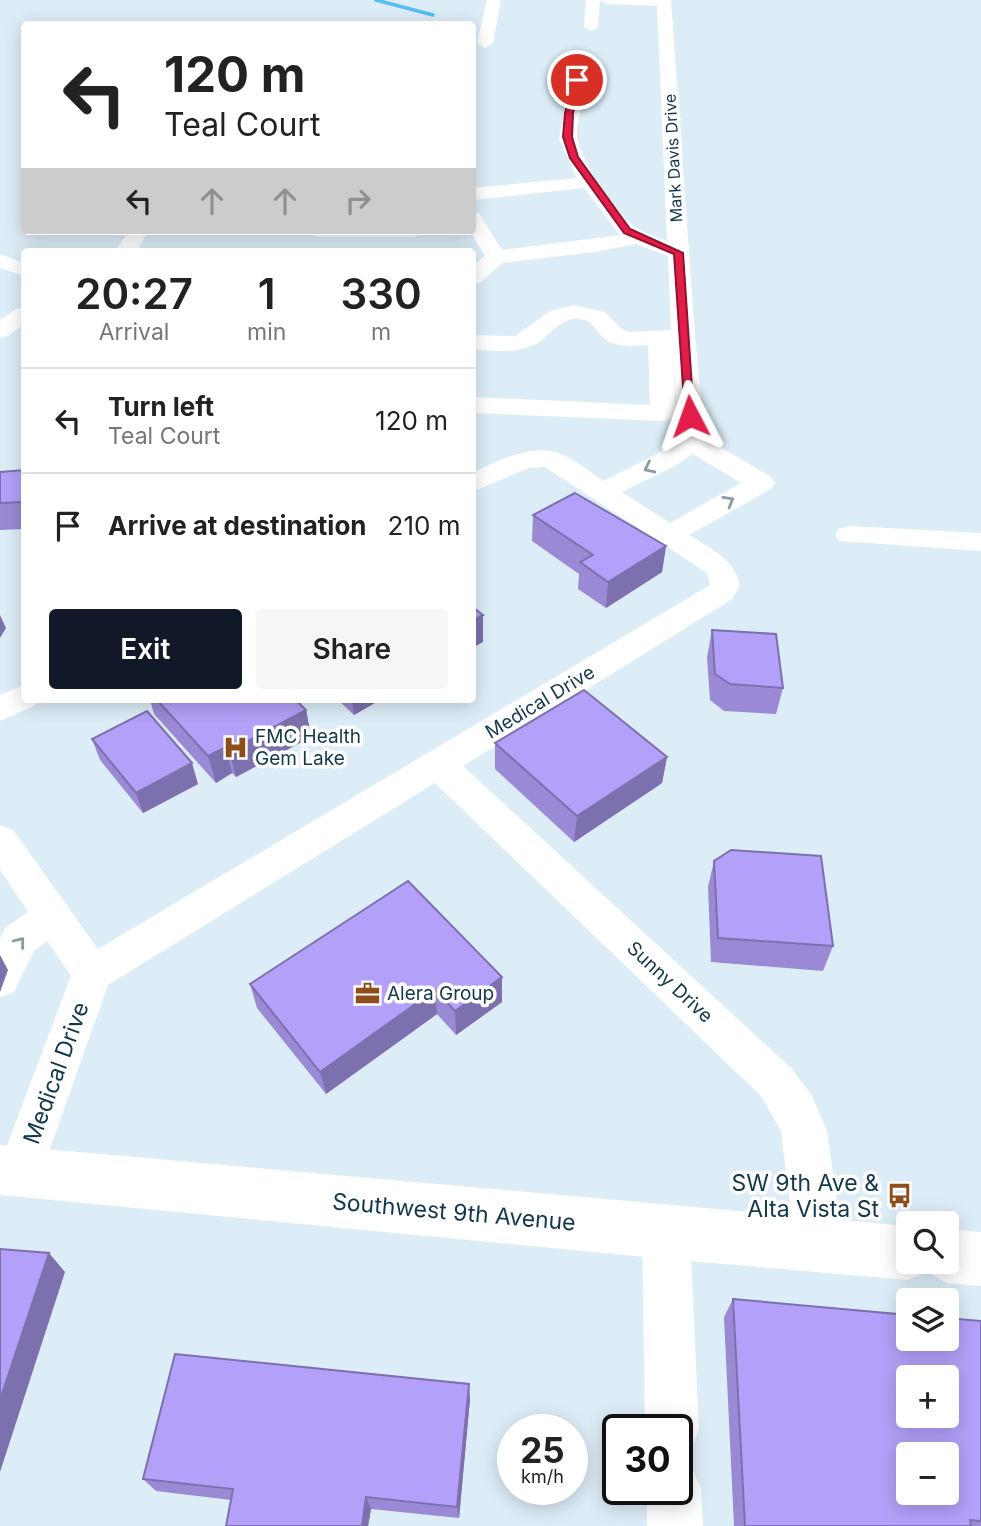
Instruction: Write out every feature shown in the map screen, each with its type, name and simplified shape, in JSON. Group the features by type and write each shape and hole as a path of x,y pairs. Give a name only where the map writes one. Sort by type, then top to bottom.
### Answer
{"main road":[{"name":"Southwest 9th Avenue","path":"10,1171 896,1252"},
{"path":"959,1257 981,1259"}],"street":[{"path":"485,43 494,0"},
{"path":"591,27 593,0"},
{"path":"607,0 664,1"},
{"name":"Mark Davis Drive","path":"664,1 679,253 671,337 692,442"},
{"path":"570,67 577,73 569,113 568,137 574,158 627,231 679,253"},
{"path":"476,194 590,182"},
{"path":"476,226 496,257"},
{"path":"342,235 386,243 404,235"},
{"path":"476,274 496,257 595,246 639,237"},
{"path":"0,260 21,269"},
{"path":"476,342 502,344 524,341 557,316 571,313 600,317 609,324 613,334 626,339 671,337 663,414 476,405"},
{"path":"0,331 21,316"},
{"path":"603,491 666,460 692,442 761,483 669,535"},
{"name":"Medical Drive","path":"10,1171 92,974 720,593 725,586 723,573 559,464 542,458 520,462 476,482"},
{"path":"849,535 981,542"},
{"path":"0,709 21,698"},
{"name":"Sunny Drive","path":"438,764 776,1083 795,1109 804,1131 819,1245"},
{"path":"0,840 92,974"},
{"path":"0,979 20,939 52,916"},
{"path":"666,1233 672,1414"},
{"path":"674,1505 675,1526"}],"building":[{"path":"21,470 21,502 0,503 0,472"},
{"path":"575,493 666,546 608,582 580,562 593,555 533,515"},
{"path":"476,610 483,615 476,619"},
{"path":"712,630 776,634 783,688 730,684 715,674"},
{"path":"584,690 667,757 577,816 495,743"},
{"path":"160,703 299,703 306,710 229,751 226,747 208,756"},
{"path":"147,711 192,763 136,793 92,739"},
{"path":"731,850 821,856 833,946 718,938 714,861"},
{"path":"408,881 502,977 455,1011 435,990 320,1072 250,984"},
{"path":"0,1249 49,1253 0,1400"},
{"path":"733,1299 896,1314 896,1351 959,1351 959,1319 981,1321 981,1521 970,1520 971,1526 745,1526"},
{"path":"175,1354 469,1384 457,1507 366,1497 362,1526 226,1526 233,1489 143,1479"}],"waterway":[{"path":"376,0 433,15"}],"place":[{"name":"FMC Health Gem Lake","path":"235,747"},
{"name":"Alera Group","path":"367,993"},
{"name":"SW 9th Ave & Alta Vista St","path":"899,1196"}],"route":[{"path":"577,80 569,113 568,137 574,158 627,231 679,253 690,416"}]}
